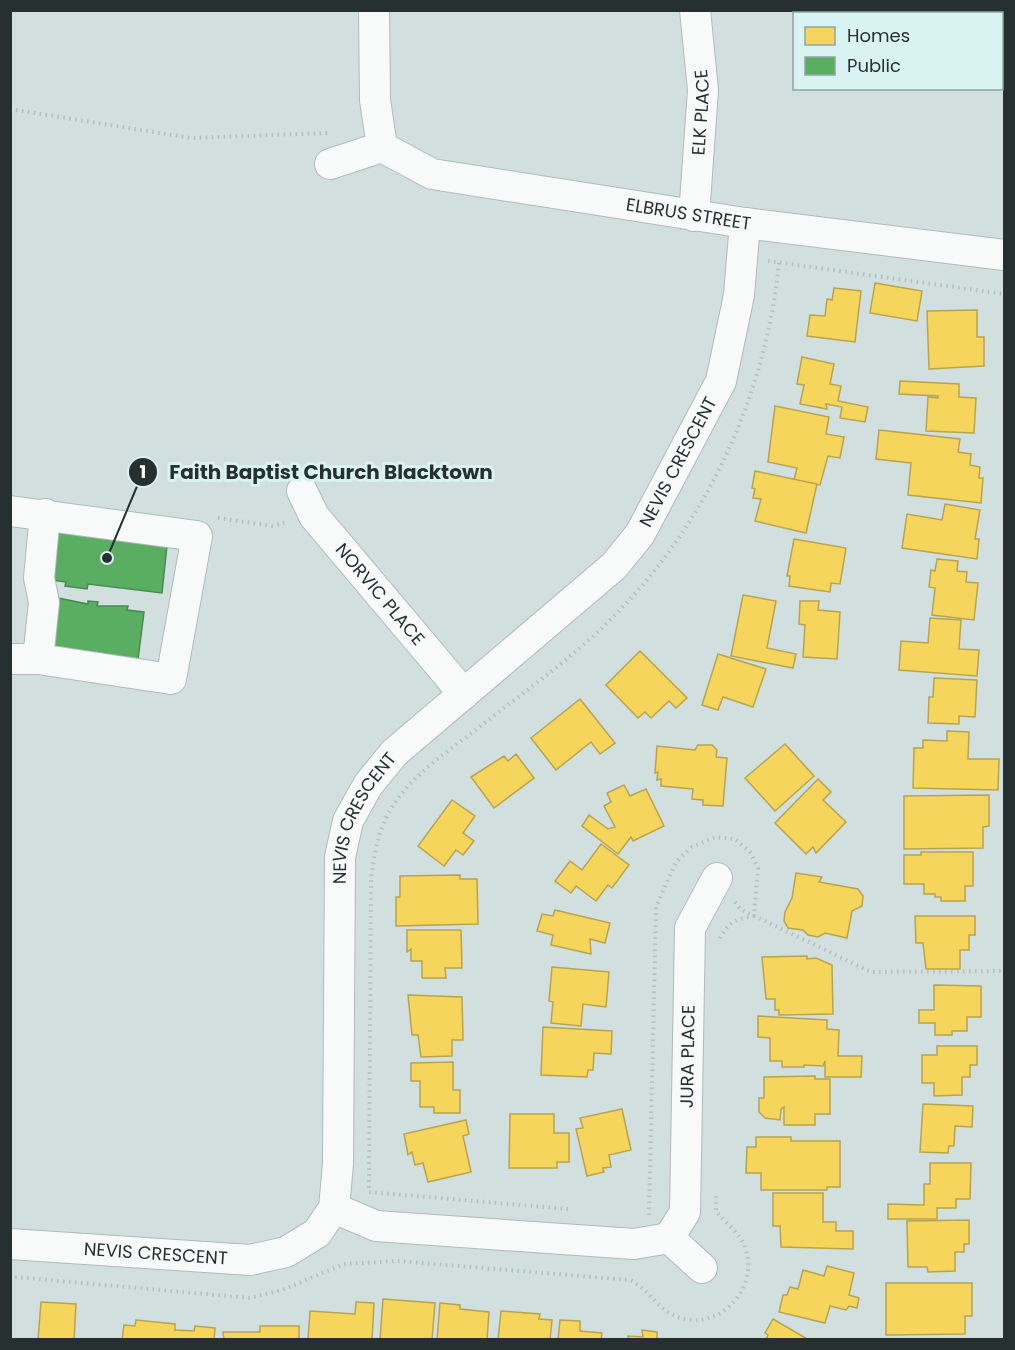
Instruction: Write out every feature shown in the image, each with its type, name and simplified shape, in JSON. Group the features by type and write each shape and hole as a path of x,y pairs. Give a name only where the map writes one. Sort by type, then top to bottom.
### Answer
{"street":[{"path":"330,164 382,147 375,100 374,10"},
{"name":"ELK PLACE","path":"694,216 703,90 695,10"},
{"name":"ELBRUS STREET","path":"382,147 432,174 746,224 1005,255"},
{"name":"NEVIS CRESCENT","path":"10,1244 250,1260 286,1252 316,1233 334,1208 339,1164 338,904 340,857 348,821 368,785 394,753 614,566 640,534 721,381 739,295 746,224"},
{"name":"NORVIC PLACE","path":"302,491 314,516 464,694"},
{"path":"10,511 45,514 196,536 171,679 24,659 44,602 39,578 45,514"},
{"name":"JURA PLACE","path":"669,1238 685,1212 690,928 717,878"},
{"path":"334,1208 376,1226 634,1244 669,1238 702,1268"}],"path":[{"path":"10,109 191,138 333,133"},
{"path":"742,257 1005,294"},
{"path":"579,1210 369,1192 371,880 374,853 382,827 410,782 606,624 685,529 733,444 748,405 776,298 779,263"},
{"path":"638,1215 650,1216 654,924 656,907 663,887 676,862 692,847 714,837 735,839 750,852 758,868 754,916"},
{"path":"717,878 740,909 871,972 1005,971"},
{"path":"717,944 726,925 735,919 754,916"},
{"path":"10,1280 15,1277 250,1298 282,1290 344,1264 397,1261 630,1280 642,1286 661,1308 681,1319 705,1319 725,1311 739,1297 749,1279 746,1247 735,1230 716,1211 716,1192"}],"building: Homes":[{"path":"875,283 922,291 917,321 870,313"},
{"path":"834,288 861,291 855,342 807,336 810,315 825,316 827,299 832,300"},
{"path":"977,310 977,337 984,337 984,366 929,369 927,311"},
{"path":"802,357 834,364 830,384 841,386 838,401 868,407 865,422 840,418 842,407 826,404 827,409 800,404 804,385 797,384"},
{"path":"900,381 959,384 959,397 976,398 974,433 926,431 928,397 938,398 938,396 899,394"},
{"path":"775,406 829,417 826,434 844,437 840,458 828,456 820,485 794,480 797,468 768,462"},
{"path":"879,430 960,439 958,452 971,454 970,465 980,467 979,478 983,478 981,503 908,495 911,463 876,459"},
{"path":"755,471 817,484 806,533 755,521 761,499 753,498"},
{"path":"945,504 980,510 975,539 979,539 977,559 902,548 907,514 942,520"},
{"path":"794,539 846,548 840,584 831,583 830,592 789,586 790,576 787,576"},
{"path":"937,559 958,561 957,571 967,572 966,582 978,583 974,620 932,615 935,588 929,587 931,570 935,571"},
{"path":"743,595 776,601 767,648 796,654 793,668 731,656"},
{"path":"800,601 819,601 818,610 840,612 837,659 803,657 805,625 799,624"},
{"path":"930,618 961,620 959,649 979,650 977,676 899,670 901,641 928,643"},
{"path":"640,651 687,698 676,708 669,701 651,718 645,712 638,718 606,685"},
{"path":"718,654 766,669 753,707 723,697 718,710 702,705"},
{"path":"934,678 977,680 975,717 959,716 959,724 928,723 929,697 933,697"},
{"path":"580,699 615,743 600,754 591,742 556,770 531,738"},
{"path":"947,731 969,732 968,759 999,759 998,790 913,788 914,748 923,748 923,740 947,741"},
{"path":"785,744 814,776 775,811 745,778"},
{"path":"698,745 712,745 717,750 716,757 727,758 723,806 703,805 703,800 692,799 693,789 661,786 661,779 657,780 658,772 655,773 657,746 695,750"},
{"path":"516,754 534,778 494,808 471,777 504,756 508,761"},
{"path":"818,779 831,792 823,800 846,822 816,853 813,847 806,854 775,823"},
{"path":"624,785 630,796 646,789 664,826 633,841 631,837 618,854 582,826 589,815 608,829 615,827 604,806 611,802 607,793"},
{"path":"989,795 989,826 983,827 983,848 904,849 904,796"},
{"path":"452,800 475,816 463,833 474,841 463,855 456,850 444,866 418,846"},
{"path":"601,844 629,865 612,888 608,885 596,901 576,886 571,893 555,881 570,861 582,870"},
{"path":"921,852 973,852 973,886 965,886 965,901 941,901 941,897 935,897 935,894 924,894 924,884 904,884 904,855 921,855"},
{"path":"796,873 822,877 819,882 858,889 863,896 862,906 852,911 847,938 825,933 818,937 808,935 803,930 788,928 784,921 785,912 792,898"},
{"path":"460,875 460,879 477,879 478,924 396,926 396,897 400,897 400,876"},
{"path":"555,910 610,923 605,943 590,939 591,954 551,945 553,935 537,931 542,914 553,916"},
{"path":"915,916 975,916 975,935 969,935 969,950 960,950 960,969 926,969 923,943 916,943"},
{"path":"407,930 461,930 462,968 445,968 446,978 422,978 422,961 411,961 411,949 407,952"},
{"path":"807,956 807,959 816,958 832,965 833,1014 779,1015 779,1010 775,1010 775,999 766,999 762,957"},
{"path":"552,967 609,972 606,1007 583,1004 581,1026 551,1023 553,1002 549,1001"},
{"path":"934,985 981,986 981,1017 967,1017 967,1031 952,1031 952,1035 935,1035 935,1023 919,1023 919,1010 934,1010"},
{"path":"408,995 462,997 463,1040 452,1040 452,1056 421,1057 418,1035 412,1035"},
{"path":"758,1016 827,1020 827,1029 839,1030 838,1056 862,1056 861,1077 825,1077 825,1061 823,1066 782,1067 782,1061 770,1061 770,1038 758,1037"},
{"path":"543,1027 612,1031 611,1054 594,1053 593,1070 588,1070 587,1077 541,1075"},
{"path":"937,1046 977,1046 977,1065 970,1065 970,1077 962,1077 962,1095 934,1096 934,1083 922,1083 922,1055 937,1055"},
{"path":"453,1062 453,1090 460,1090 460,1113 434,1113 434,1107 420,1107 420,1081 411,1081 411,1063"},
{"path":"815,1076 815,1079 830,1079 830,1114 815,1114 815,1125 784,1125 784,1107 781,1109 780,1120 765,1118 759,1112 759,1098 764,1098 764,1077"},
{"path":"923,1104 973,1106 972,1127 955,1126 954,1146 949,1146 948,1153 920,1152"},
{"path":"622,1109 631,1150 609,1155 611,1167 603,1168 604,1172 587,1176 576,1129 583,1128 580,1118"},
{"path":"510,1114 554,1114 554,1133 569,1133 569,1162 557,1162 557,1168 509,1168"},
{"path":"466,1120 469,1134 463,1136 471,1172 428,1182 423,1163 415,1165 412,1152 408,1155 404,1134"},
{"path":"756,1137 791,1137 791,1141 840,1141 840,1187 827,1187 827,1190 761,1190 761,1173 746,1173 747,1147 756,1147"},
{"path":"930,1163 971,1163 970,1199 956,1199 956,1208 937,1208 937,1219 888,1219 888,1204 924,1205 924,1184 930,1184"},
{"path":"773,1193 823,1193 823,1222 836,1222 836,1231 853,1231 853,1249 781,1247 780,1226 773,1226"},
{"path":"969,1220 969,1244 964,1244 964,1252 955,1252 955,1271 928,1272 927,1267 908,1267 907,1221"},
{"path":"827,1266 854,1273 849,1295 859,1298 857,1308 849,1306 846,1310 830,1306 825,1323 779,1312 783,1295 787,1295 790,1287 798,1289 803,1270 824,1276"},
{"path":"886,1283 972,1283 972,1316 965,1316 965,1334 886,1335"},
{"path":"383,1299 435,1303 432,1340 380,1340"},
{"path":"41,1302 76,1304 74,1340 38,1340"},
{"path":"356,1302 374,1303 372,1340 308,1340 310,1311 355,1314"},
{"path":"440,1303 460,1305 460,1309 489,1312 487,1340 437,1340"},
{"path":"501,1311 540,1314 539,1319 552,1320 550,1340 498,1340"},
{"path":"773,1319 809,1340 766,1340 768,1335 765,1333"},
{"path":"136,1320 175,1324 175,1330 194,1331 195,1326 215,1328 214,1340 122,1340 124,1325 135,1326"},
{"path":"560,1320 580,1321 580,1331 602,1333 601,1340 558,1340"},
{"path":"260,1326 299,1326 299,1340 224,1340 223,1332 260,1332"},
{"path":"642,1330 657,1332 657,1340 628,1340 628,1336 643,1337"}],"building: Public":[{"path":"52,524 168,536 162,593 88,584 87,589 65,586 66,582 45,579"},
{"path":"58,598 88,604 88,601 98,602 97,606 128,606 127,610 144,612 138,659 51,653"}],"place":[{"name":"Faith Baptist Church Blacktown","path":"107,558"}]}
